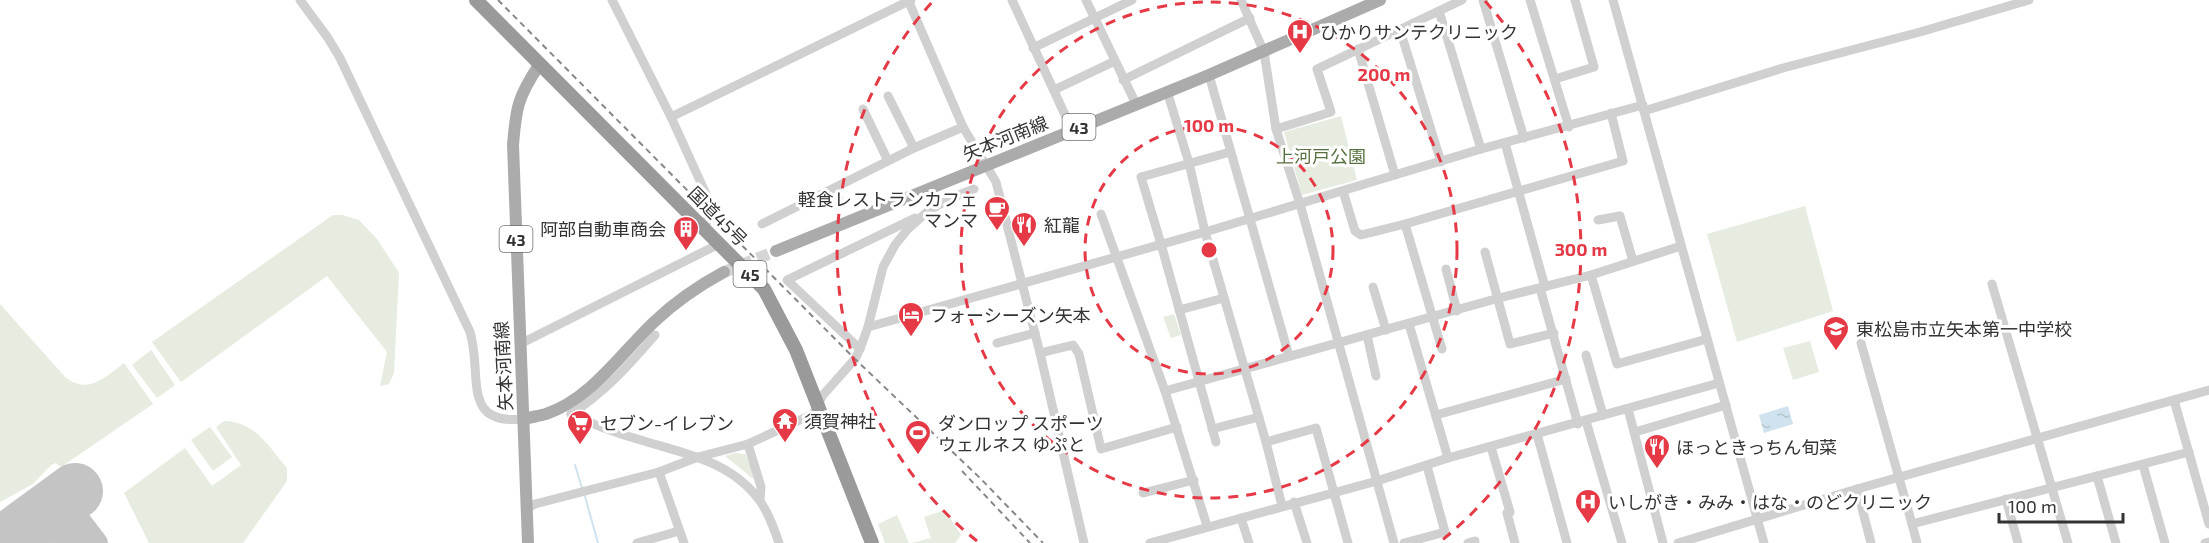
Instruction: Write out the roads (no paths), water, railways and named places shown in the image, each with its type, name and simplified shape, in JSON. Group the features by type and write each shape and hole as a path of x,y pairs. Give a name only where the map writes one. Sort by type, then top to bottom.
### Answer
{"highway":[{"name":"国道45号","path":"477,0 539,65 721,243 764,289 796,350 872,543"}],"main road":[{"name":"矢本河南線","path":"776,251 1209,75 1380,0"},
{"name":"矢本河南線","path":"539,65 520,98 515,114 513,145 524,419 548,414 584,392 669,308 705,282 724,272"},
{"path":"524,419 528,543"}],"street":[{"path":"300,0 328,38 339,58 470,332 476,362 478,391 483,409 497,419 508,421 524,419"},
{"path":"612,0 671,117 711,205 705,228"},
{"path":"671,117 909,0 963,127 996,182 1035,333 1084,543"},
{"path":"1024,0 1013,2 1072,130"},
{"path":"1086,0 1136,104"},
{"path":"1033,48 1132,0"},
{"path":"1241,0 1264,52 1276,129 1300,204 1394,543"},
{"path":"1276,129 1331,112 1317,69 1462,0"},
{"path":"1483,0 1524,138"},
{"path":"1530,0 1569,127"},
{"path":"1555,79 1594,67 1575,0"},
{"path":"1613,0 1764,543"},
{"path":"868,327 1250,219 1481,149 1569,127 1611,113 1644,108 2029,0"},
{"path":"1439,11 1481,149"},
{"path":"1124,80 1250,18"},
{"path":"1400,30 1441,162"},
{"path":"1358,49 1395,175"},
{"path":"1054,90 1115,61"},
{"path":"1209,75 1288,356"},
{"path":"1167,91 1189,163 1205,232 1266,442 1282,506"},
{"path":"888,96 914,148"},
{"path":"863,109 888,161"},
{"path":"1343,190 1355,231 1360,235 1518,192 1623,161 1611,113"},
{"path":"762,224 914,148 963,127"},
{"path":"1506,143 1566,379 1622,543"},
{"path":"1216,442 1140,177 1230,152"},
{"path":"860,349 787,280 951,198 974,189"},
{"path":"527,508 659,472 698,457 748,444 813,414 817,404 855,359 860,349 883,267 901,237 928,211"},
{"path":"1101,214 1165,391 1207,526"},
{"path":"1598,220 1620,216 1633,261"},
{"path":"1405,224 1442,349"},
{"path":"520,344 721,243"},
{"path":"1165,391 1499,298 1591,275 1681,246"},
{"path":"1485,252 1510,344 1554,333"},
{"path":"1446,269 1457,311"},
{"path":"1591,275 1617,364 1707,339"},
{"path":"1992,284 2068,543"},
{"path":"1373,287 1386,330"},
{"path":"1179,310 1224,298"},
{"path":"1409,324 1448,458"},
{"path":"997,343 1035,333"},
{"path":"655,334 597,397 571,414 617,433 698,457 727,470 744,483 760,500 779,543"},
{"path":"1367,335 1376,376"},
{"path":"1861,343 1917,543"},
{"path":"1040,354 1073,345 1079,354 1101,449 1177,427"},
{"path":"1586,355 1603,415"},
{"path":"1436,415 1566,379"},
{"path":"1150,543 1294,502 1335,493 1448,458 1582,423 1719,383"},
{"path":"1678,543 1857,489 2038,440 2209,390"},
{"path":"2174,400 2209,524"},
{"path":"1635,432 1726,405"},
{"path":"1628,409 1663,543"},
{"path":"1212,429 1258,417"},
{"path":"1266,442 1316,428 1348,543"},
{"path":"1537,434 1567,543"},
{"path":"748,444 761,487 760,500"},
{"path":"1491,447 1510,512 1507,513 1515,543"},
{"path":"1912,524 2189,452"},
{"path":"2143,465 2165,543"},
{"path":"1404,543 1445,532 1427,466"},
{"path":"659,472 684,543"},
{"path":"2097,476 2116,543"},
{"path":"1143,493 1194,480"},
{"path":"1857,489 1871,543"},
{"path":"2006,500 2018,543"},
{"path":"1294,502 1306,543"},
{"path":"1240,518 1249,543"},
{"path":"637,543 680,531"}],"water":[{"path":"1788,406 1793,424 1764,433 1759,415"}],"waterway":[{"path":"575,465 582,488"},
{"path":"584,493 598,543"}],"tunnel":[{"path":"724,272 776,251"}],"railway":[{"path":"498,0 855,359 980,478 1043,543"},
{"path":"962,471 1030,543"}],"place":[{"name":"ひかりサンテクリニック","path":"1300,55"},
{"name":"軽食レストランカフェ マンマ","path":"997,232"},
{"name":"紅龍","path":"1024,248"},
{"name":"阿部自動車商会","path":"686,252"},
{"name":"フォーシーズン矢本","path":"911,338"},
{"name":"東松島市立矢本第一中学校","path":"1836,352"},
{"name":"須賀神社","path":"785,444"},
{"name":"セブン-イレブン","path":"580,446"},
{"name":"ダンロップ スポーツ ウェルネス ゆぷと","path":"918,456"},
{"name":"ほっときっちん旬菜","path":"1657,470"},
{"name":"いしがき・みみ・はな・のどクリニック","path":"1588,525"}],"park label":[{"name":"上河戸公園","path":"1321,156"}]}
